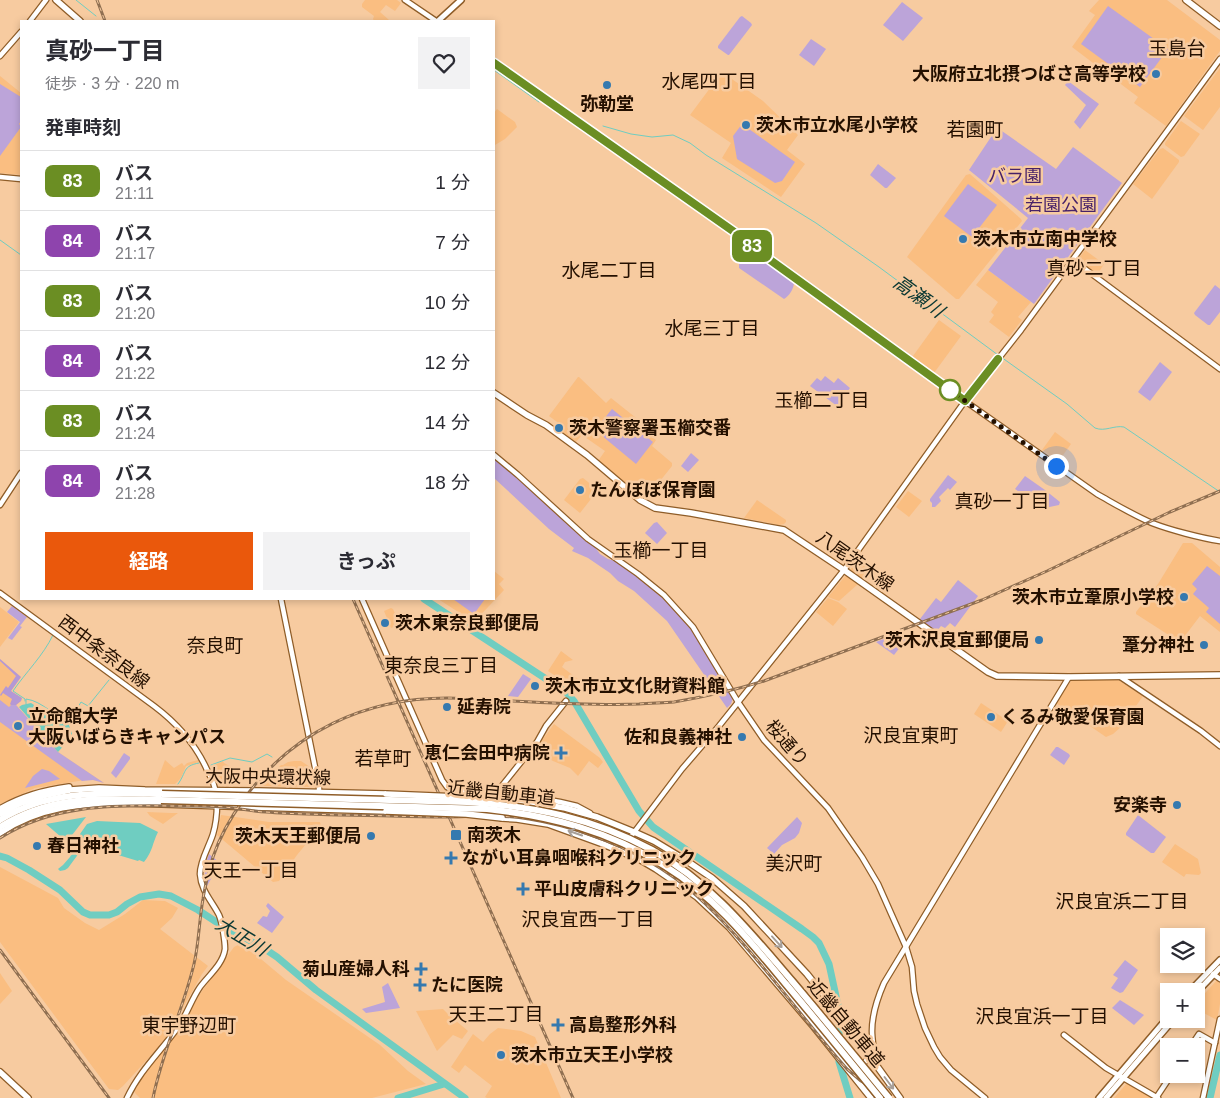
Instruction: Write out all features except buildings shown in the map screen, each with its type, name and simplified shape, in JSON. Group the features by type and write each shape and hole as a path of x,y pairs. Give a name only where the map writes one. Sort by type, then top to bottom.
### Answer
{"highway":[{"name":"近畿自動車道","path":"0,820 29,806 53,798 80,794 109,793 467,802 526,808 574,818 617,833 653,850 687,872 718,899 768,952 889,1098"},
{"name":"近畿自動車道","path":"0,827 19,816 42,807 66,802 101,799 466,808 550,818 572,824 615,839 650,856 683,878 709,900 763,956 880,1098"}],"main road":[{"path":"56,0 79,20"},
{"path":"438,20 461,0"},
{"path":"1191,1 1220,26"},
{"name":"八尾茨木線","path":"495,394 546,425 587,455 640,500 655,508 784,530 988,672 997,676 1069,677 1220,674"},
{"name":"大阪中央環状線","path":"0,814 3,810 47,795 70,790 99,788 319,792 508,799 565,808 597,818 654,841 712,878 744,906 824,994 900,1098"},
{"name":"大阪中央環状線","path":"0,835 14,824 45,812 82,805 119,803 466,814 548,824 620,851 666,875 697,897 735,934 871,1098"},
{"path":"0,835 36,819 82,805"},
{"path":"1198,983 1220,960"},
{"path":"1205,983 1220,968"},
{"path":"1106,1098 1160,1027"},
{"path":"1099,1098 1166,1028"},
{"path":"0,1072 28,1098"}],"street":[{"path":"31,20 46,0"},
{"path":"405,0 435,20"},
{"path":"0,56 20,33"},
{"path":"620,851 682,769 844,570 965,401 1003,354 1220,60"},
{"path":"495,64 740,236 748,244 829,303 1097,494 1153,523 1194,535 1220,540"},
{"path":"0,177 20,179"},
{"path":"1073,260 1220,369"},
{"name":"桜通り","path":"495,456 588,539 664,595 693,627 750,721 772,749 828,808 862,857 878,884 906,947 912,967 917,1004 934,1047 955,1075 985,1098"},
{"path":"0,505 20,475"},
{"name":"西中条奈良線","path":"0,593 176,724 200,755 212,779 217,806 216,821 200,873 205,894 220,916 225,949 219,963 199,989 177,1028 140,1075 128,1096"},
{"path":"281,600 319,792"},
{"path":"362,600 442,780 450,789 459,792 497,792 560,802 577,806 597,818"},
{"path":"1118,676 1201,731 1220,746"},
{"path":"852,1074 870,1057 874,1056 872,1032 875,1004 884,984 1069,677"},
{"path":"497,792 537,742 546,726 566,700"},
{"path":"1213,974 1220,979"},
{"path":"1203,1098 1220,1019"},
{"path":"1196,1038 1199,1034 1215,1043"},
{"path":"1064,1036 1106,1068 1157,1098 1166,1083"},
{"path":"128,1096 135,1098"}],"shaded area":[{"path":"365,0 397,0 401,3 395,11 386,5 380,12 389,20 374,20 374,16 362,7"},
{"name":"大阪府立北摂つばさ高等学校","path":"1099,0 1167,0 1220,40 1220,51 1166,126 1134,103 1138,97 1072,47 1095,15 1089,11"},
{"path":"1220,68 1220,107 1203,130 1184,116"},
{"name":"茨木市立水尾小学校","path":"722,72 763,101 798,135 787,150 805,164 781,197 722,158 731,143 690,115"},
{"path":"0,76 20,92 20,175 0,173"},
{"path":"497,109 515,122 517,127 505,139 495,145 495,112"},
{"path":"1181,121 1200,134 1184,156 1181,157 1165,145 1165,143"},
{"path":"1163,148 1179,160 1179,162 1152,199 1133,184 1160,149"},
{"name":"茨木市立南中学校","path":"970,174 1022,221 959,299 956,299 907,257 966,175"},
{"path":"1085,250 1104,264 1099,272 1095,274 1081,263 1079,258"},
{"path":"988,270 1031,302 1018,317 1022,320 1009,337 989,322 994,315 991,312 998,302 976,285"},
{"path":"939,320 961,336 934,373 914,359 913,356"},
{"path":"578,377 606,403 611,398 650,429 647,433 656,440 652,446 672,463 672,466 660,481 656,482 642,499 598,461 605,451 582,435 575,443 560,433 564,427 549,416"},
{"path":"1055,432 1071,444 1058,462 1042,450"},
{"path":"583,478 598,490 580,513 564,500 580,479"},
{"path":"908,491 922,501 909,517 896,507"},
{"path":"757,500 786,520 786,522 779,525 744,518"},
{"name":"茨木市立葦原小学校","path":"1183,543 1192,543 1220,567 1220,632 1200,616 1181,641 1178,641 1136,614 1136,612 1158,584"},
{"path":"859,558 871,567 861,580 849,571"},
{"path":"495,572 504,579 499,584 504,590 495,600"},
{"path":"846,575 858,584 839,601 828,597"},
{"path":"828,598 838,602 847,609 833,626 816,612"},
{"path":"440,600 495,600 474,622"},
{"path":"0,607 19,622 0,647"},
{"path":"391,608 400,624 391,628 384,611"},
{"path":"561,651 573,660 565,662 562,667 582,682 578,689 575,689 548,671"},
{"name":"立命館大学 大阪いばらきキャンパス","path":"0,659 21,677 11,691 22,698 16,705 58,752 104,783 85,780 35,788 0,804"},
{"path":"0,659 21,677 11,691 22,698 16,705 11,705 12,699 3,693 0,695 6,686 8,688 16,676"},
{"path":"1079,678 1115,678 1143,696 1122,726 1106,737 1056,703 1071,681"},
{"name":"くるみ敬愛保育園","path":"981,703 1008,721 1001,732 974,714"},
{"path":"554,724 600,758 603,762 598,768 589,761 578,776 570,768 553,761 535,750"},
{"path":"165,760 174,768 182,763 184,766 187,763 198,760 199,762 186,766 181,778 175,784 156,784"},
{"path":"223,761 239,771 230,786 222,785 218,782 212,766"},
{"path":"301,761 310,767 307,771 312,775 315,785 313,787 263,786 271,775 277,773 272,774 281,765"},
{"path":"147,812 178,813 163,824"},
{"path":"221,815 269,822 320,822 321,826 279,881 273,882 217,835"},
{"path":"1175,844 1198,859 1201,873 1199,875 1186,874 1184,877 1162,862"},
{"path":"0,867 58,898 64,908 85,923 99,930 143,900 165,901 178,908 172,918 160,929 208,966 165,1040 118,1090 109,1089 0,942"},
{"path":"238,945 255,954 286,980 380,1045 408,1071 426,1084 372,1098 140,1098 134,1090 140,1078 173,1039 200,994 234,947"},
{"path":"0,973 12,991 0,1004"},
{"path":"1217,980 1220,983 1220,1004 1217,1020 1205,1014 1205,993"},
{"path":"443,1009 468,1031 462,1039 453,1035 437,1051 416,1011"},
{"name":"茨木市立天王小学校","path":"498,1028 521,1031 535,1037 561,1098 487,1098 485,1097 492,1086 465,1065 459,1073 451,1067 473,1034 483,1042"},
{"path":"1128,1082 1150,1096 1152,1098 1114,1098"}],"green space":[{"path":"902,2 923,18 903,41 883,25"},
{"path":"1108,6 1168,49 1140,87 1081,44"},
{"path":"742,16 752,25 728,55 718,46"},
{"path":"811,39 826,49 814,66 799,55"},
{"path":"1068,81 1099,104 1080,129 1074,122 1086,105 1065,85"},
{"path":"0,84 20,96 20,128 0,156"},
{"path":"742,124 795,162 782,181 775,183 737,159 733,136"},
{"name":"若園公園","path":"999,129 1056,169 1073,147 1122,183 1034,304 988,270 1028,218 969,170 991,137"},
{"path":"878,164 896,178 887,188 870,175"},
{"path":"968,184 997,205 972,237 944,216"},
{"path":"750,251 794,282 792,290 786,298 784,299 739,268 739,264 746,252"},
{"path":"1215,285 1220,289 1220,312 1208,325 1194,313"},
{"path":"1160,362 1172,372 1150,401 1138,392"},
{"path":"825,376 834,383 838,378 850,388 837,406 810,386 817,378 821,381"},
{"path":"612,409 653,442 636,464 595,430"},
{"path":"691,453 699,460 688,472 681,466"},
{"path":"495,459 595,547 600,554 615,561 648,583 662,595 690,627 713,663 733,698 731,704 727,708 667,621 634,591 588,558 572,551 574,548 549,529 495,479"},
{"path":"948,475 957,482 950,490 948,488 939,497 941,501 935,507 932,507 930,499"},
{"path":"1025,476 1060,502 1059,505 1040,509 1036,506 1036,499 1033,495 1021,493 1015,489"},
{"path":"657,522 667,533 657,544 645,533"},
{"path":"1207,566 1220,576 1220,624 1206,612 1209,608 1193,594 1197,589 1192,584"},
{"path":"958,580 978,596 955,627 950,623 945,628 941,626 936,632 920,621 920,619 936,598 941,602"},
{"path":"454,600 484,600 474,614"},
{"path":"12,606 27,617 12,640 8,638 20,622 7,612"},
{"path":"901,632 908,637 894,655 876,642"},
{"path":"523,674 531,679 518,697 508,696"},
{"path":"0,700 9,707 16,705 58,752 104,783 93,780 82,781 0,722"},
{"path":"1056,747 1070,756 1064,765 1050,755"},
{"path":"124,753 130,759 116,778 111,773"},
{"path":"42,769 49,771 60,779 25,788 33,776"},
{"path":"1138,815 1166,837 1154,853 1151,853 1126,835"},
{"path":"797,817 802,823 799,833 795,838 782,845 774,854 767,848"},
{"path":"209,854 220,863 207,886 205,870"},
{"path":"268,903 284,917 272,933 257,923 263,916 267,917 270,911 266,906"},
{"path":"1125,960 1138,970 1123,992 1120,993 1111,988 1118,978 1113,975"},
{"path":"388,983 400,1008 366,1013 362,1009 385,1002 382,987"},
{"path":"1120,1000 1144,1015 1134,1025 1112,1008"}],"water":[{"path":"31,703 53,717 68,722 72,734 58,752 19,707"},
{"path":"86,817 69,839 61,837 46,824"},
{"path":"97,821 140,823 158,832 151,851 144,862 85,845 68,868 60,871 58,869 70,857 79,843 80,834 87,824"}],"waterway":[{"path":"76,0 96,16"},
{"name":"高瀬川","path":"495,71 539,102"},
{"name":"高瀬川","path":"603,126 631,134 652,137 673,135 690,143 706,155 816,223 998,355"},
{"path":"0,240 20,254"},
{"name":"高瀬川","path":"1001,357 1067,404 1095,428 1124,427 1220,492"},
{"path":"426,600 566,692 574,701 639,811 653,827 802,929 819,943 829,964 839,1010 839,1062 850,1098"},
{"path":"25,701 25,699 13,691 53,635"},
{"path":"26,704 26,699 32,700 59,716 71,719 81,702 88,706 109,680"},
{"path":"211,765 230,758 252,762 267,754 272,757"},
{"path":"178,784 187,768 199,763"},
{"name":"大正川","path":"0,856 29,870 60,890 83,912 90,915 109,915 140,897 159,894 171,896 198,910 227,929 277,957 316,990 465,1098"},
{"path":"1210,1098 1220,1055"},
{"path":"398,1098 444,1084"}],"railway":[{"path":"97,0 105,20"},
{"path":"153,1098 194,964 205,888 213,857 226,827 239,806 263,775 284,755 333,723 359,712 387,704 417,700 452,698 584,704 639,704 674,702 708,696 764,681 982,600 1170,512 1220,491"},
{"path":"353,600 573,1098"},
{"path":"0,838 20,827 61,813 82,809 126,806 210,806 293,814 507,817 545,822 576,830 622,847 675,878 717,915 847,1069 861,1081 890,1098"},
{"path":"0,950 109,1098"}],"bus line":[{"name":"83","path":"495,64 740,236 748,244 965,401 998,359"}],"place":[{"name":"大阪府立北摂つばさ高等学校","path":"1156,74"},
{"name":"弥勒堂","path":"607,85"},
{"name":"茨木市立水尾小学校","path":"746,125"},
{"name":"茨木市立南中学校","path":"963,239"},
{"name":"茨木警察署玉櫛交番","path":"559,428"},
{"name":"たんぽぽ保育園","path":"580,490"},
{"name":"茨木市立葦原小学校","path":"1184,597"},
{"name":"茨木東奈良郵便局","path":"385,623"},
{"name":"茨木沢良宜郵便局","path":"1039,640"},
{"name":"葦分神社","path":"1204,645"},
{"name":"茨木市立文化財資料館","path":"535,686"},
{"name":"延寿院","path":"447,707"},
{"name":"くるみ敬愛保育園","path":"991,717"},
{"name":"立命館大学 大阪いばらきキャンパス","path":"18,726"},
{"name":"佐和良義神社","path":"742,737"},
{"name":"恵仁会田中病院","path":"561,753"},
{"name":"安楽寺","path":"1177,805"},
{"name":"南茨木","path":"456,835"},
{"name":"茨木天王郵便局","path":"371,836"},
{"name":"春日神社","path":"37,846"},
{"name":"ながい耳鼻咽喉科クリニック","path":"451,858"},
{"name":"平山皮膚科クリニック","path":"523,889"},
{"name":"菊山産婦人科","path":"421,969"},
{"name":"たに医院","path":"420,985"},
{"name":"高島整形外科","path":"558,1025"},
{"name":"茨木市立天王小学校","path":"501,1055"}],"district":[{"name":"玉島台","path":"1177,48"},
{"name":"水尾四丁目","path":"709,81"},
{"name":"若園町","path":"975,129"},
{"name":"真砂二丁目","path":"1094,268"},
{"name":"水尾二丁目","path":"609,270"},
{"name":"水尾三丁目","path":"712,328"},
{"name":"玉櫛二丁目","path":"822,400"},
{"name":"真砂一丁目","path":"1002,501"},
{"name":"玉櫛一丁目","path":"661,550"},
{"name":"奈良町","path":"215,645"},
{"name":"東奈良三丁目","path":"441,665"},
{"name":"沢良宜東町","path":"911,735"},
{"name":"若草町","path":"383,758"},
{"name":"美沢町","path":"794,863"},
{"name":"天王一丁目","path":"251,870"},
{"name":"沢良宜浜二丁目","path":"1122,901"},
{"name":"沢良宜西一丁目","path":"588,919"},
{"name":"天王二丁目","path":"496,1014"},
{"name":"沢良宜浜一丁目","path":"1042,1016"},
{"name":"東宇野辺町","path":"189,1025"}],"route":[{"path":"950,390 1056,466"}],"park label":[{"name":"バラ園","path":"1015,176"}]}
